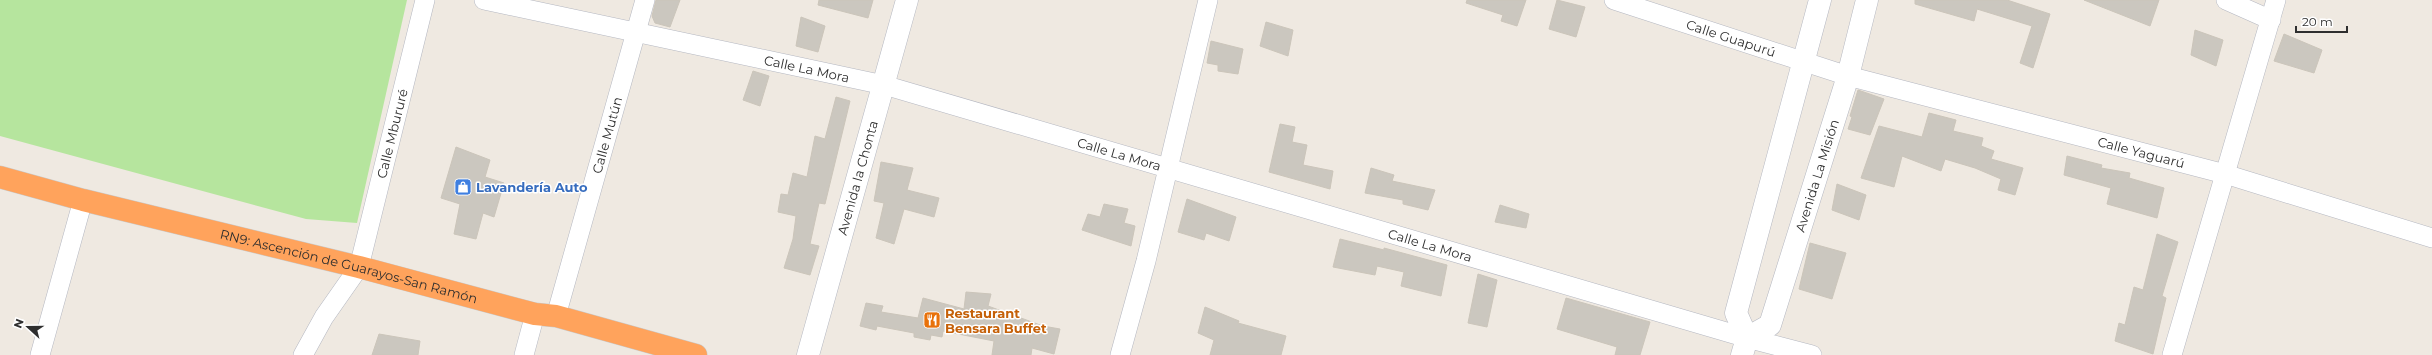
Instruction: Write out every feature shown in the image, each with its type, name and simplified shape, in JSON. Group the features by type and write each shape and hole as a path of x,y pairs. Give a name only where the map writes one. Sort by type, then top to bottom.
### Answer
{"highway":[{"name":"RN9: Ascención de Guarayos-San Ramón","path":"0,177 83,200 359,267 535,314 556,316 696,355"}],"main road":[{"name":"Avenida la Chonta","path":"808,355 908,0"},
{"path":"1744,347 1736,313 1820,0"},
{"name":"Avenida La Misión","path":"1744,347 1770,325 1848,76 1867,0"}],"street":[{"name":"Calle Mbururé","path":"359,267 425,0"},
{"name":"Calle La Mora","path":"484,0 884,85 1168,169 1744,347 1812,355"},
{"name":"Calle Mutún","path":"556,316 645,0"},
{"path":"1120,355 1168,169 1208,0"},
{"name":"Calle Guapurú","path":"1614,0 1804,63 1848,76"},
{"path":"2226,0 2270,20"},
{"path":"2172,355 2276,0"},
{"name":"Calle Yaguarú","path":"1848,76 2225,174 2432,238"},
{"path":"40,355 83,200"},
{"path":"303,355 324,317 359,267"},
{"path":"524,355 535,314"}],"green space":[{"path":"0,0 407,0 357,223 306,219 0,136"}],"building":[{"path":"656,0 680,0 670,27 655,23 652,16"},
{"path":"819,0 873,0 868,18 818,5"},
{"path":"1467,0 1526,0 1517,26 1501,21 1503,15 1466,3"},
{"path":"1557,0 1585,7 1576,37 1549,29"},
{"path":"1915,0 2007,0 2050,14 2033,68 2020,63 2032,26 1977,9 1974,21 1915,4"},
{"path":"2084,0 2159,0 2150,26"},
{"path":"801,17 825,26 818,52 796,46"},
{"path":"1266,22 1293,30 1288,56 1260,46"},
{"path":"2195,30 2223,40 2216,66 2191,55"},
{"path":"2284,34 2322,50 2314,73 2274,61"},
{"path":"1211,41 1243,49 1238,74 1218,71 1218,65 1207,63"},
{"path":"753,71 769,76 760,106 743,100"},
{"path":"1858,90 1884,99 1870,135 1848,129 1852,117 1850,116"},
{"path":"836,97 850,101 825,204 819,203 810,244 819,246 810,275 784,268 793,239 796,216 778,212 781,194 788,195 793,173 807,177 815,136 825,139"},
{"path":"1929,113 1956,120 1953,131 1983,138 1981,146 1994,151 1991,159 2023,168 2015,195 1998,190 2001,179 1975,168 1945,159 1941,171 1902,156 1894,187 1861,178 1879,126 1922,137"},
{"path":"1280,124 1295,127 1292,142 1307,145 1303,165 1333,171 1330,189 1269,172"},
{"path":"456,147 490,160 485,177 504,183 494,217 483,213 476,239 454,234 460,204 441,198"},
{"path":"2067,156 2102,165 2101,168 2130,173 2129,178 2164,188 2157,218 2107,204 2111,188 2064,175"},
{"path":"881,162 913,168 907,190 939,198 934,217 904,209 894,244 876,238 884,203 874,201"},
{"path":"1371,168 1394,175 1392,181 1435,190 1428,210 1403,204 1403,200 1365,193"},
{"path":"1837,184 1866,195 1859,220 1832,210"},
{"path":"1187,199 1236,217 1229,241 1206,233 1204,240 1178,232"},
{"path":"1104,204 1128,209 1124,223 1135,226 1131,246 1082,230 1088,214 1100,217"},
{"path":"1500,205 1529,214 1526,228 1495,222"},
{"path":"2157,234 2178,242 2162,296 2166,298 2153,354 2115,341 2119,323 2125,325 2134,287 2143,290"},
{"path":"1340,239 1384,250 1384,248 1447,265 1441,296 1401,286 1404,272 1377,266 1375,275 1333,267"},
{"path":"1810,243 1846,253 1832,299 1799,289"},
{"path":"1478,274 1497,280 1487,327 1468,323"},
{"path":"966,292 991,294 988,306 1043,326 1060,329 1054,354 1032,348 1031,355 992,355 994,341 943,331 942,337 931,335 930,340 914,337 914,333 877,326 876,330 860,326 866,303 883,306 881,312 918,318 923,298 964,309"},
{"path":"1566,298 1650,322 1640,355 1615,355 1617,347 1557,329"},
{"path":"1205,307 1239,321 1238,323 1286,336 1281,355 1210,355 1214,340 1198,333"},
{"path":"379,334 420,341 418,355 372,355"}],"place":[{"name":"Lavandería Auto","path":"463,187"},
{"name":"Restaurant Bensara Buffet","path":"932,320"}]}
